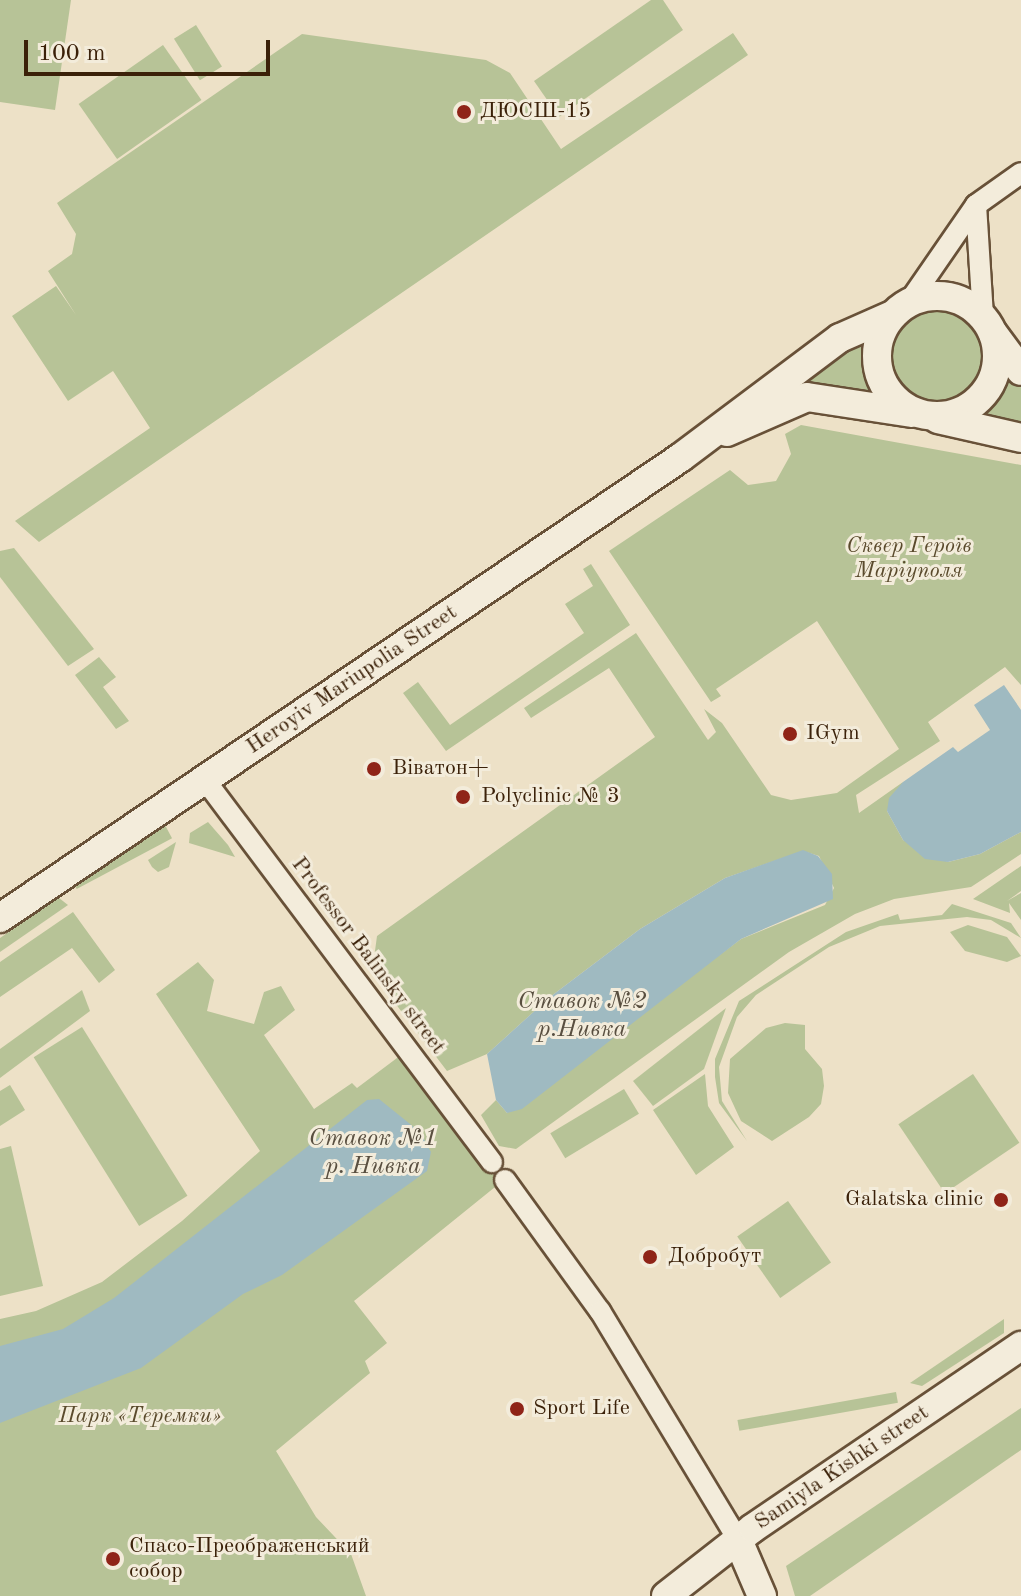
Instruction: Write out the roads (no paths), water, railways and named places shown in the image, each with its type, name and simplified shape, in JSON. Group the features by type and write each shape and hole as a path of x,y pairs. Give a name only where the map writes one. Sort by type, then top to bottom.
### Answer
{"street":[{"path":"976,205 988,324 997,353 985,392 951,415 924,416 894,400 877,368 881,332 976,205 1021,173"},
{"path":"900,309 941,295 971,306 988,324 1021,371"},
{"name":"Heroyiv Mariupolia Street","path":"0,918 704,441 840,338 900,309"},
{"name":"Heroyiv Mariupolia Street","path":"704,441 807,397 924,416 1021,438"},
{"name":"Professor Balinsky street","path":"205,780 492,1162"},
{"path":"505,1180 600,1311 738,1540 762,1596"},
{"name":"Samiyla Kishki street","path":"666,1596 738,1540 1021,1346"}],"water":[{"path":"1004,685 1021,710 1021,832 980,854 948,862 925,859 903,840 887,811 889,798 903,782 953,747 958,752 990,730 974,705"},
{"name":"Ставок №2 р.Нивка","path":"803,850 818,856 832,874 833,899 741,939 522,1109 507,1113 496,1100 487,1054 550,997 640,929 725,878"},
{"name":"Ставок №1 р. Нивка","path":"379,1099 420,1132 431,1152 427,1171 282,1275 243,1294 141,1368 0,1423 0,1346 63,1329 114,1298 367,1100"}],"place":[{"name":"ДЮСШ-15","path":"464,112"},
{"name":"IGym","path":"790,734"},
{"name":"Віватон+","path":"374,769"},
{"name":"Polyclinic № 3","path":"463,797"},
{"name":"Galatska clinic","path":"1001,1200"},
{"name":"Добробут","path":"650,1257"},
{"name":"Sport Life","path":"517,1409"},
{"name":"Спасо-Преображенський собор","path":"113,1559"}],"park label":[{"name":"Сквер Героїв Маріуполя","path":"909,558"},
{"name":"Парк «Теремки»","path":"140,1417"}]}
